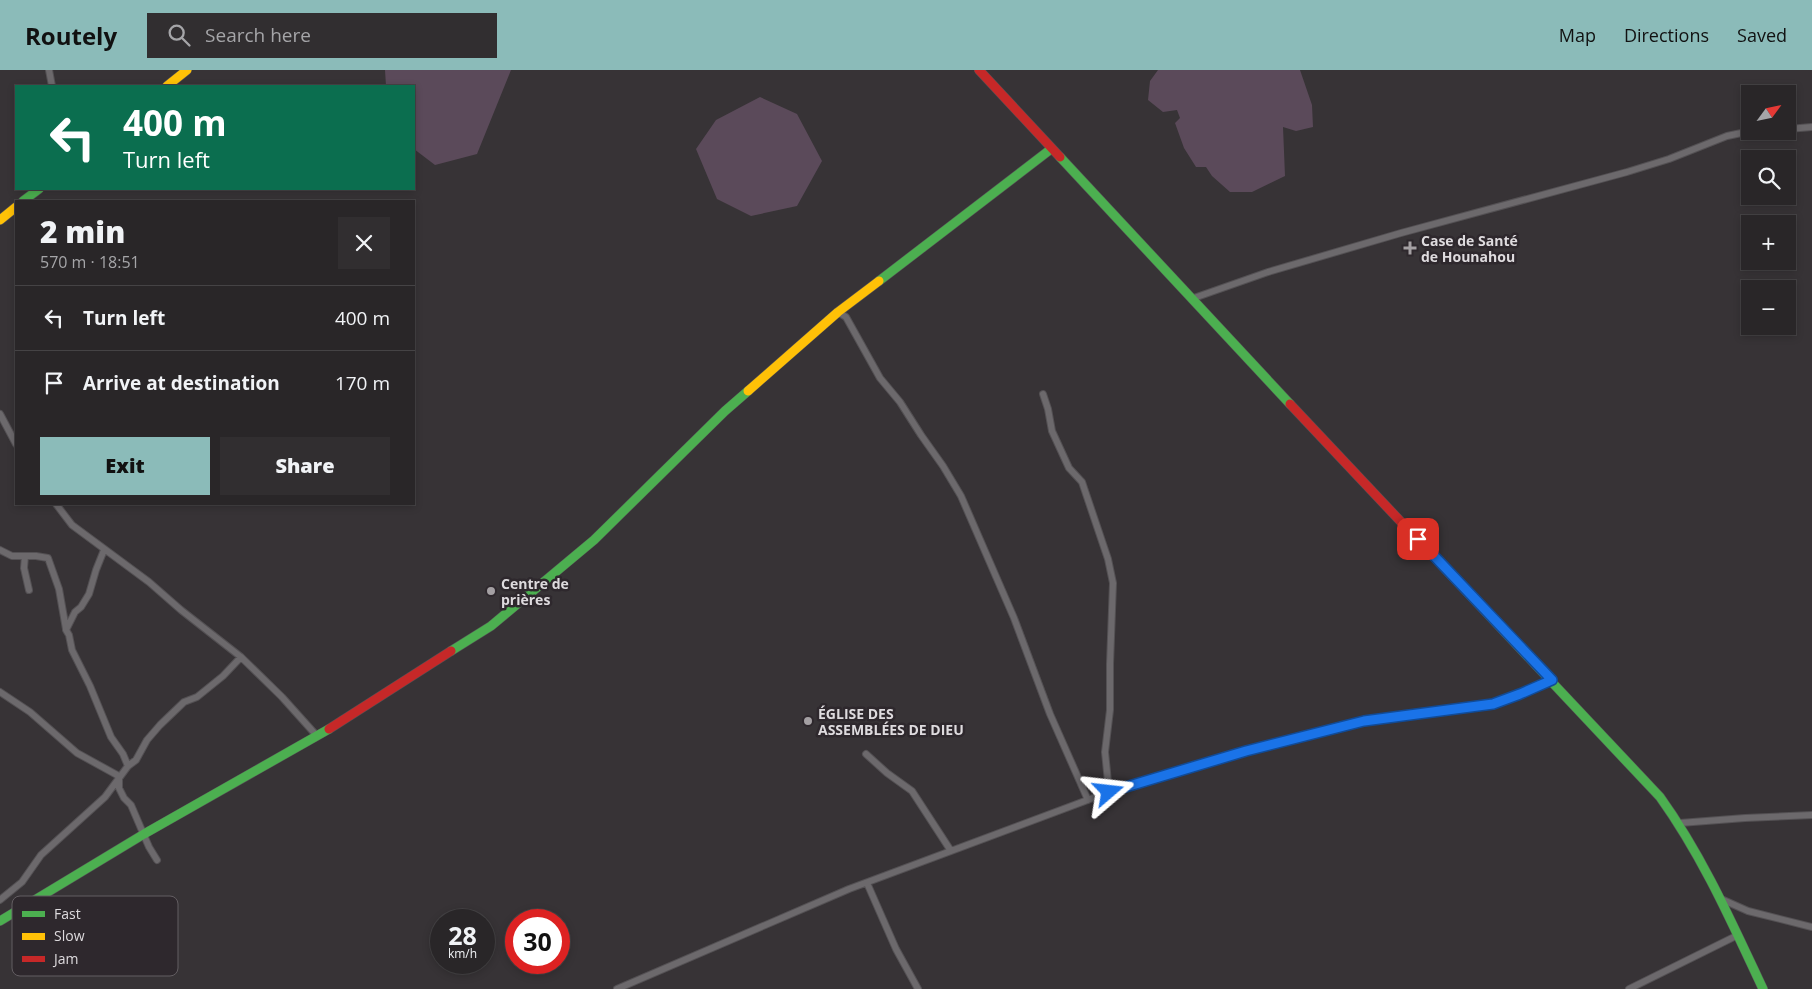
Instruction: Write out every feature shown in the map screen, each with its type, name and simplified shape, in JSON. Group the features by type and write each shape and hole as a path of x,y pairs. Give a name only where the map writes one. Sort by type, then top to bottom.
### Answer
{"main road":[{"path":"168,85 187,70"},
{"path":"979,70 1191,299 1552,680 1660,797 1680,823 1721,898 1763,989"},
{"path":"40,896 144,834 317,736 491,626 594,540 725,411 838,312 1051,148"},
{"path":"24,200 38,190"},
{"path":"0,220 15,208"},
{"path":"0,920 12,913"}],"street":[{"path":"49,70 52,85"},
{"path":"1796,128 1812,128"},
{"path":"1191,299 1277,269 1401,233 1627,172 1669,159 1727,136 1741,133"},
{"path":"838,312 846,317 880,378 900,402 921,436 944,466 961,496 1010,609 1050,714 1088,800"},
{"path":"1043,394 1052,431 1069,468 1082,482 1108,559 1113,583 1110,710 1105,752 1109,792"},
{"path":"0,414 15,442"},
{"path":"57,505 72,525 149,582 241,657 282,697 317,736"},
{"path":"0,550 12,556 48,558 59,589 66,630 72,650 90,686 111,737 123,754 128,766"},
{"path":"66,630 75,612 81,607 89,594 104,550"},
{"path":"25,556 24,568 29,590"},
{"path":"0,900 22,882 41,856 106,797 128,766 136,760 147,740 160,725 184,702 197,697 224,676 241,657"},
{"path":"617,989 840,893 1109,792 1246,751 1364,721 1493,704 1552,680"},
{"path":"0,692 30,712 78,753 117,775 119,788 124,798 131,805 149,847 157,860"},
{"path":"866,754 887,774 912,791 951,851"},
{"path":"1680,823 1812,816"},
{"path":"867,883 896,949 918,989"},
{"path":"1721,898 1748,911 1812,927"},
{"path":"1629,989 1738,935"}],"shaded area":[{"path":"385,70 511,70 477,154 435,165 415,150 415,85 386,85"},
{"path":"1158,70 1300,70 1312,105 1313,127 1296,131 1283,127 1285,176 1252,192 1230,192 1212,176 1206,167 1196,167 1184,148 1175,123 1180,118 1177,110 1163,112 1148,100 1150,81"},
{"path":"760,97 797,114 822,161 797,206 751,216 717,199 696,149 716,120"}],"traffic: fast":[{"path":"879,281 1051,149"},
{"path":"1060,157 1290,404"},
{"path":"24,200 38,190"},
{"path":"451,651 491,626 594,540 725,411 748,391"},
{"path":"1452,576 1660,797 1676,820 1703,867 1763,989"},
{"path":"41,896 144,834 329,729"},
{"path":"0,921 12,914"}],"traffic: slow":[{"path":"168,85 187,70"},
{"path":"0,220 15,208"},
{"path":"748,391 838,312 879,281"}],"traffic: jam":[{"path":"979,70 1060,157"},
{"path":"1290,404 1452,576"},
{"path":"329,729 451,651"}],"place":[{"name":"Case de Santé de Hounahou","path":"1410,248"},
{"name":"Centre de prières","path":"491,591"},
{"name":"ÉGLISE DES ASSEMBLÉES DE DIEU","path":"808,721"}],"route":[{"path":"1109,792 1246,751 1364,721 1493,704 1552,680 1418,539"}]}
